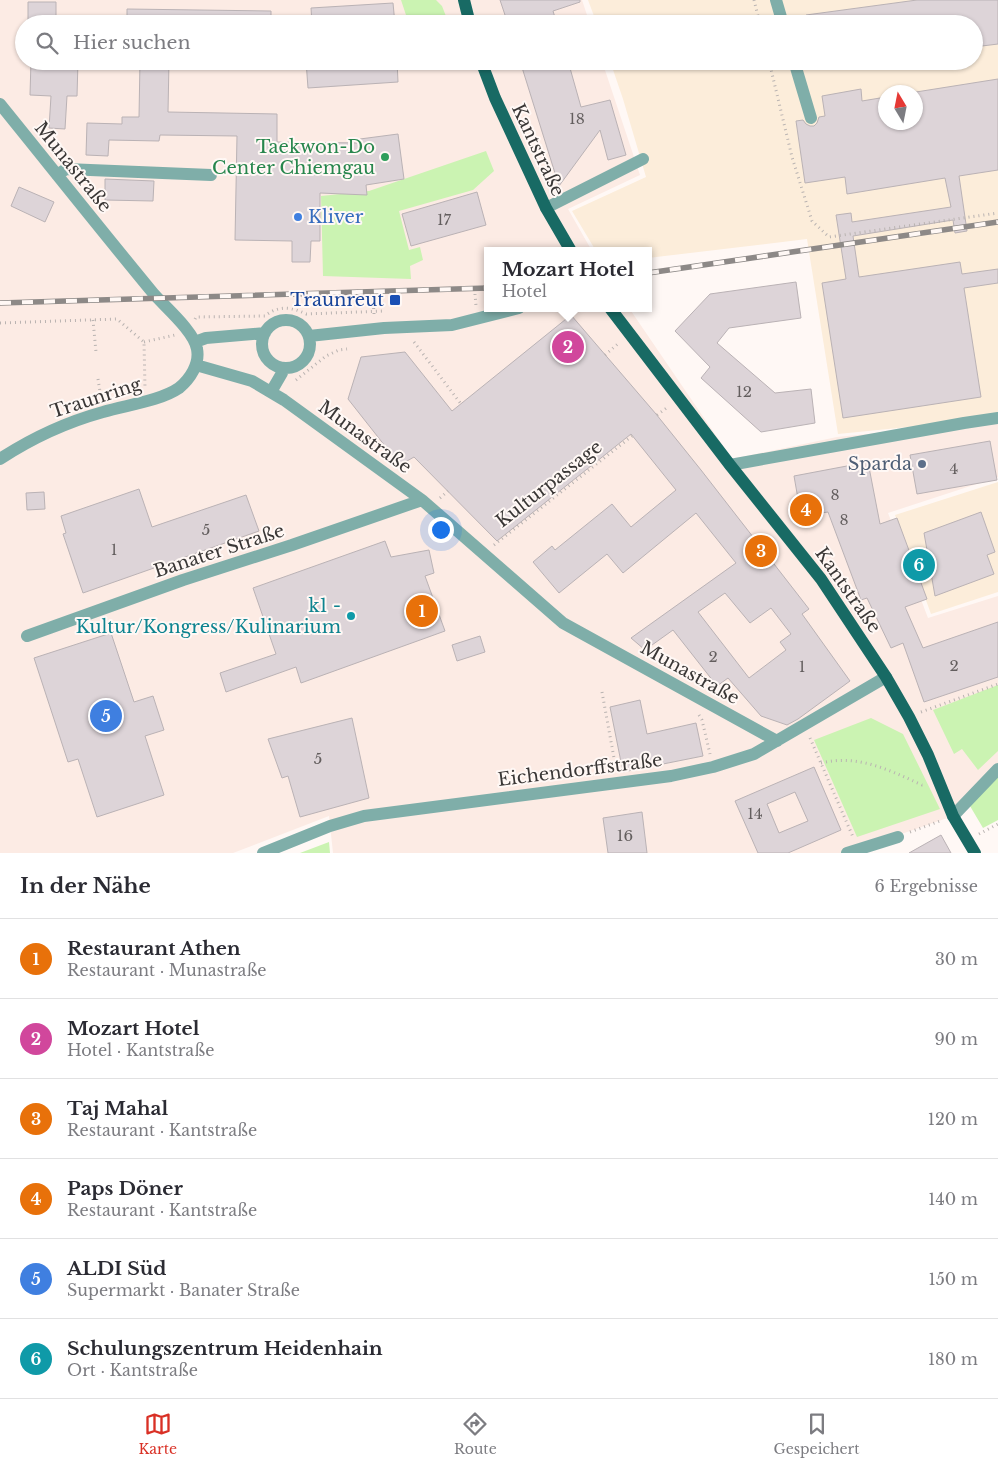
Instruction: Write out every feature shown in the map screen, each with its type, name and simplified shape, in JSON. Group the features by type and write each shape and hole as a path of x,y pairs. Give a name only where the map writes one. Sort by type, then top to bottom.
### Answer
{"main road":[{"path":"464,0 468,15"},
{"name":"Kantstraße","path":"485,70 494,98 546,208 569,247"},
{"name":"Kantstraße","path":"613,312 821,580 886,677 909,717 953,816 975,853"}],"street":[{"path":"776,0 780,15"},
{"path":"797,70 811,118"},
{"name":"Munastraße","path":"0,104 157,298 185,328 195,342"},
{"path":"546,208 643,159"},
{"path":"57,175 66,169 212,175"},
{"path":"309,336 384,328 452,324 502,312"},
{"path":"292,320 300,324 309,336 309,352 305,359 291,368 282,368 275,365 264,355 262,340 269,326 276,322 292,320"},
{"path":"196,365 198,356 195,342 206,338 265,333"},
{"name":"Munastraße","path":"196,365 252,380 284,400 422,500 563,623 777,741"},
{"name":"Traunring","path":"0,458 49,431 103,412 146,401 176,389 192,374 196,365"},
{"path":"271,392 282,373 282,368"},
{"path":"730,465 998,418"},
{"name":"Banater Straße","path":"27,636 183,580 422,500"},
{"name":"Eichendorffstraße","path":"263,853 330,826 364,816 671,776 713,767 754,754 886,677"},
{"path":"953,816 998,769"},
{"path":"852,851 898,837"}],"path":[{"path":"754,0 758,15"},
{"path":"771,70 792,157 812,221 828,237 998,212"},
{"path":"475,294 476,308"},
{"path":"144,342 176,334 196,317 265,316 270,312 283,308 296,309 306,314 374,312 373,298"},
{"path":"0,323 117,319 144,342 146,401"},
{"path":"94,320 96,352"},
{"path":"284,400 298,378 326,356 348,348"},
{"path":"419,348 461,404"},
{"path":"98,379 103,412"},
{"name":"Kulturpassage","path":"484,553 632,436"},
{"path":"909,717 998,684"},
{"path":"602,692 618,782"},
{"path":"688,692 702,720 713,767"},
{"path":"804,725 821,764 852,851"},
{"path":"821,764 839,760 854,760 875,766 922,785 940,785"},
{"path":"898,837 953,816"},
{"path":"968,840 998,824"}],"shaded area":[{"path":"0,0 582,0 587,15 15,15 15,70 605,70 640,175 568,209 590,247 484,247 484,312 632,312 732,459 837,437 998,421 998,477 888,513 928,618 998,596 998,769 953,816 847,853 333,853 329,816 233,853 0,853"},
{"path":"588,0 998,0 998,418 838,434 807,239 652,258 652,247 594,247 572,211 646,177 613,70 983,70 983,15 594,15"},
{"path":"998,482 998,592 931,614 895,515"}],"green space":[{"path":"401,0 436,0 442,6 446,15 406,15"},
{"path":"486,151 494,171 473,190 399,211 409,250 420,247 423,260 410,266 411,279 323,276 321,196 369,191"},
{"path":"998,685 998,751 978,770 962,749 954,754 933,710"},
{"path":"871,718 903,734 940,809 857,837 814,740"},
{"path":"998,775 998,820 983,828 970,806"},
{"path":"329,842 330,853 300,853"}],"building":[{"path":"500,0 580,0 580,2 553,11 554,15 505,15"},
{"path":"917,0 998,0 998,44 983,46 983,15 806,15"},
{"path":"28,2 56,2 56,15 28,15"},
{"path":"393,3 394,15 311,15 311,8"},
{"path":"127,9 271,11 271,15 127,15"},
{"path":"31,70 78,70 77,96 67,96 65,129 49,128 51,96 30,95"},
{"path":"140,70 169,70 168,112 277,114 277,142 361,143 360,139 398,134 404,179 366,185 367,195 320,193 320,241 311,241 310,262 292,262 292,241 235,240 237,136 160,135 159,141 109,140 108,156 86,155 87,123 122,124 122,117 139,117"},
{"path":"307,70 397,70 398,82 308,88"},
{"path":"523,70 571,70 581,107 610,100 626,155 608,160 600,130 559,186"},
{"path":"998,79 998,170 959,176 967,231 955,233 953,220 853,236 859,277 960,262 962,274 998,269 998,283 964,288 981,397 843,418 822,283 846,279 836,215 851,213 852,222 951,207 945,178 847,194 845,177 805,183 796,121 803,120 806,124 814,126 819,117 825,116 822,96 861,89 862,101 878,98 878,130 923,130 923,91"},
{"path":"105,179 154,181 153,201 105,200"},
{"path":"19,187 54,202 45,222 11,206"},
{"path":"477,192 486,225 411,246 402,214"},
{"path":"796,282 801,318 729,328 717,343 775,393 811,389 815,423 761,432 701,378 710,367 675,331 710,294"},
{"path":"571,315 656,414 809,609 802,614 850,681 787,725 761,716 728,678 717,686 673,630 645,650 631,638 736,563 696,513 623,573 607,554 559,593 533,562 552,546 555,550 612,504 631,527 676,490 631,434 497,541 414,457 400,465 348,399 361,357 405,352 452,411","holes":["725,593 750,623 771,608 791,634 780,642 786,650 749,678 698,612"]},
{"path":"990,441 997,480 917,494 910,455"},
{"path":"868,462 880,524 897,518 927,599 905,607 923,648 998,622 998,677 924,702 903,643 891,648 867,598 861,600 828,512 801,516 794,476"},
{"path":"139,489 152,527 246,495 259,531 83,593 63,534 66,533 61,516"},
{"path":"44,492 45,509 27,510 26,493"},
{"path":"981,512 995,552 987,555 994,574 935,596 924,533"},
{"name":"k1 - Kultur/Kongress/Kulinarium","path":"385,541 391,557 429,550 434,573 425,576 445,631 301,683 296,667 226,692 220,673 276,654 253,588"},
{"path":"111,633 134,702 153,696 164,730 145,736 164,795 97,817 78,759 68,762 34,658"},
{"path":"480,636 485,652 457,661 452,645"},
{"path":"640,700 647,734 696,723 703,756 623,772 610,707"},
{"path":"352,718 369,798 300,817 288,776 282,778 268,739"},
{"path":"814,767 841,830 788,853 758,853 735,801","holes":["795,792 808,821 779,833 767,804"]},
{"path":"642,812 647,853 608,853 603,818"},
{"path":"941,835 951,853 909,853"}],"railway":[{"path":"652,272 998,222"},
{"path":"0,303 484,288"}],"place":[{"name":"Taekwon-Do Center Chiemgau","path":"385,157"},
{"name":"Kliver","path":"298,217"},
{"name":"Traunreut","path":"395,300"},
{"name":"Mozart Hotel","path":"568,347"},
{"name":"Sparda","path":"922,464"},
{"name":"Paps Döner","path":"806,510"},
{"name":"Taj Mahal","path":"761,551"},
{"name":"Schulungszentrum Heidenhain","path":"919,565"},
{"name":"Restaurant Athen","path":"422,611"},
{"name":"k1 - Kultur/Kongress/Kulinarium","path":"351,616"},
{"name":"ALDI Süd","path":"106,716"}]}
